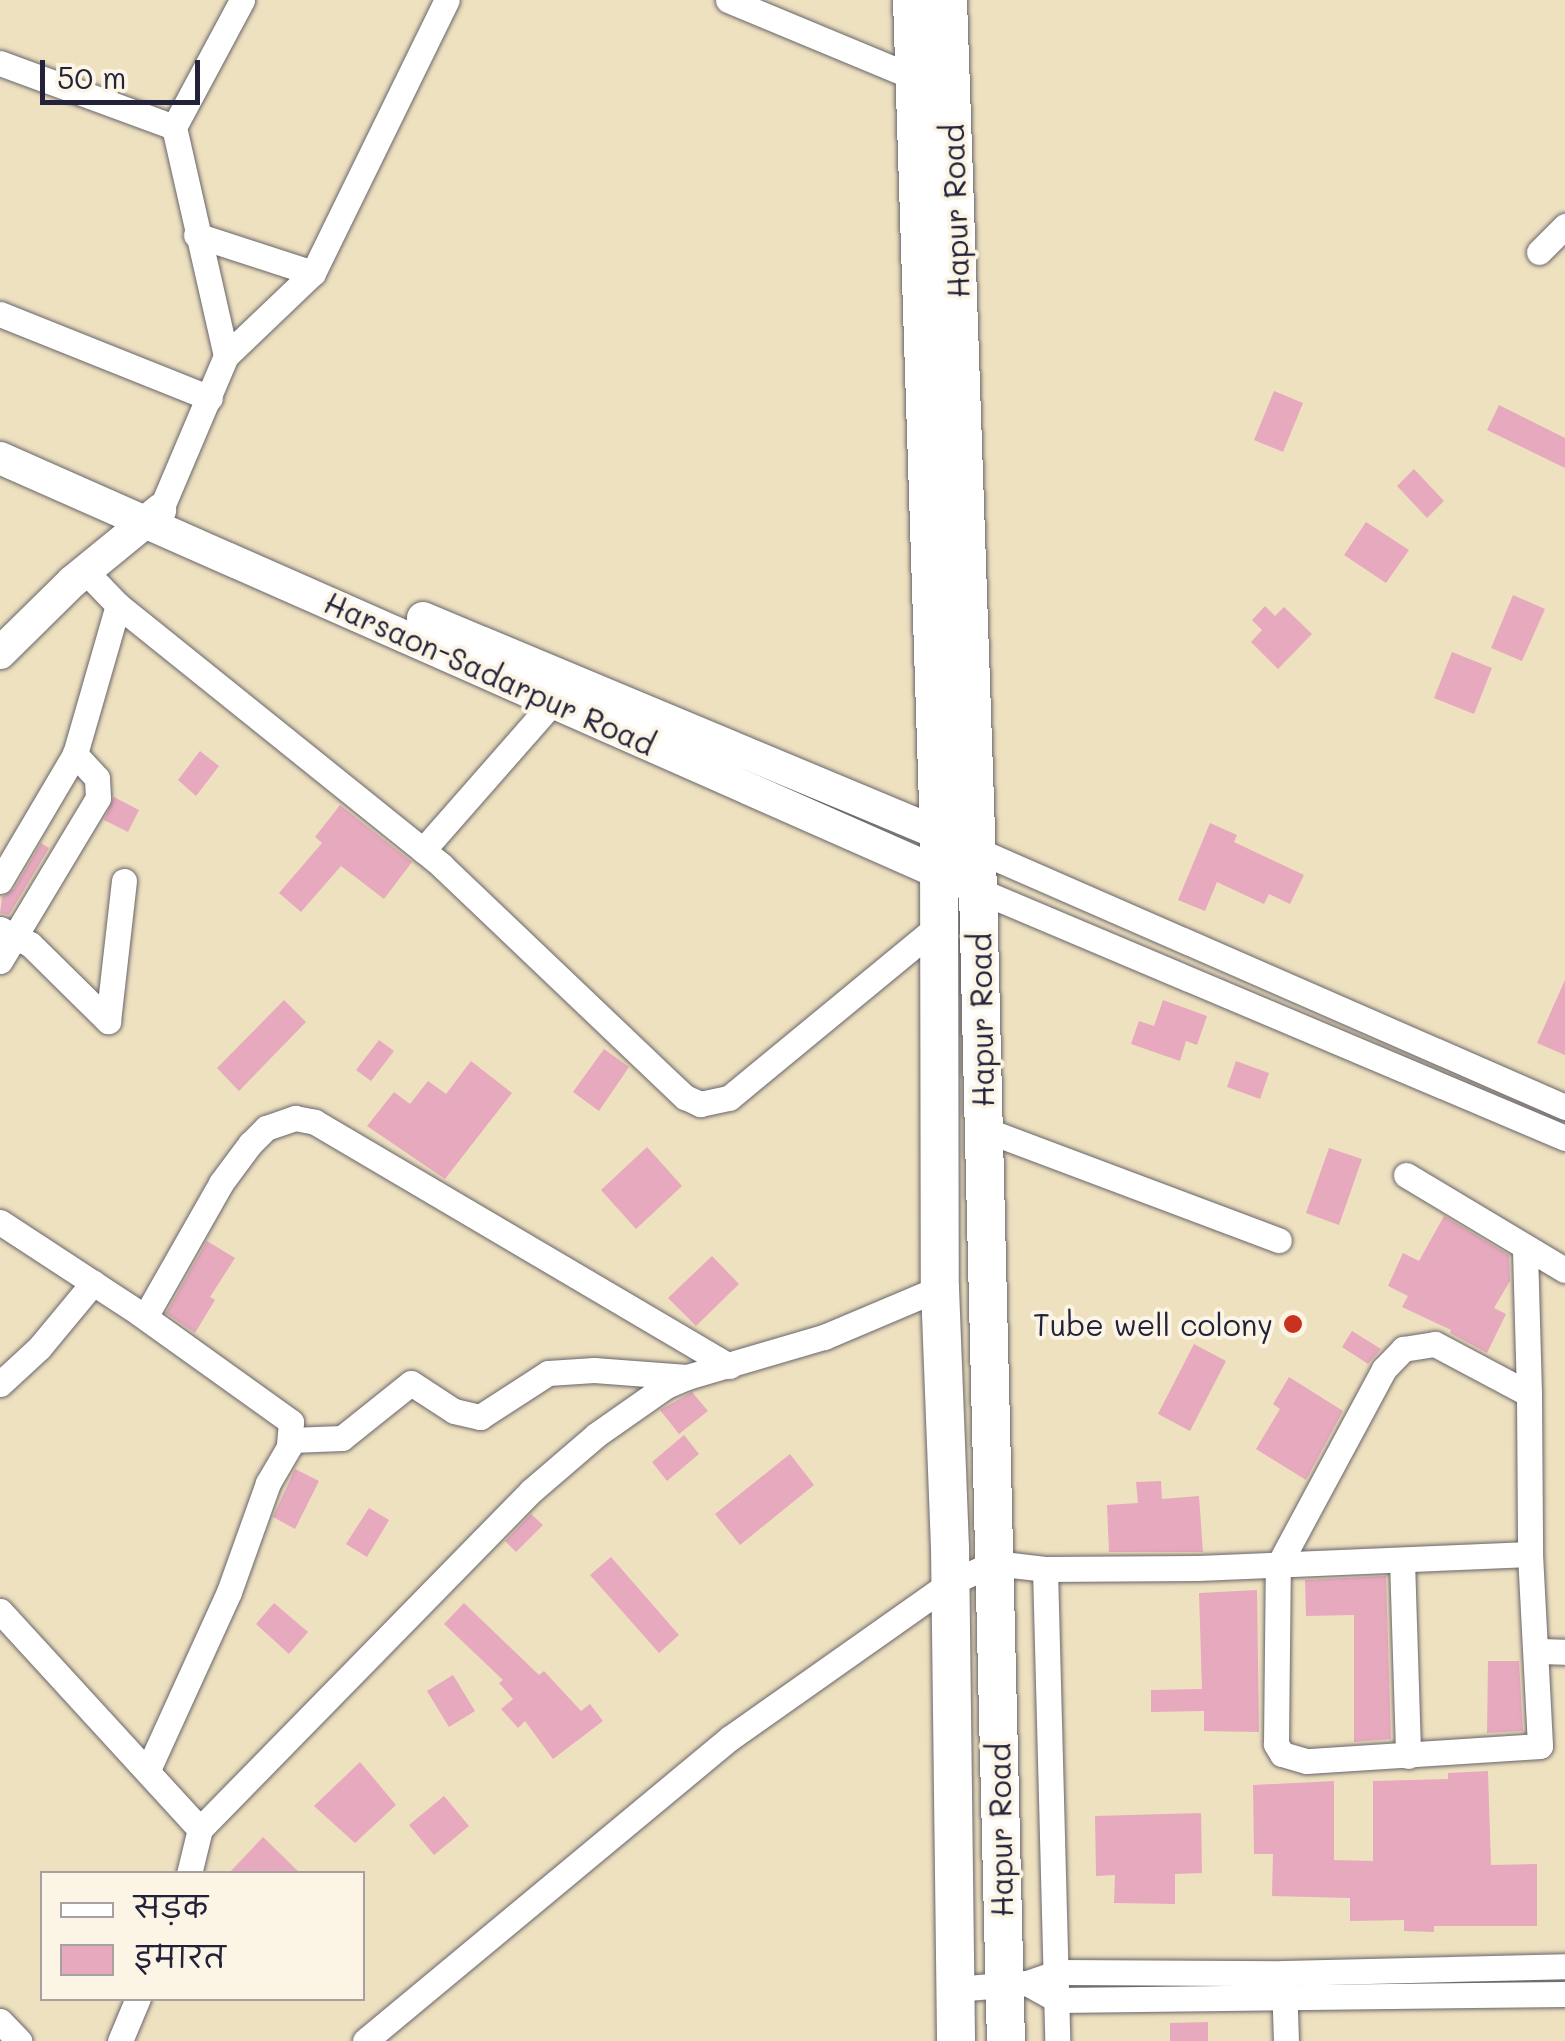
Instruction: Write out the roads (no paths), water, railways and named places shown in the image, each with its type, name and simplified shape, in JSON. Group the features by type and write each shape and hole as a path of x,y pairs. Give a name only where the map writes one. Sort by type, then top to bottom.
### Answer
{"main road":[{"name":"Hapur Road","path":"912,0 940,834 940,1288 950,1583 956,2041"},
{"name":"Hapur Road","path":"948,0 978,890 994,1563 1016,1984 1006,2041"}],"street":[{"path":"226,356 174,127 242,0"},
{"path":"0,653 85,571 155,516 226,356 313,273 447,0"},
{"path":"728,0 915,78"},
{"path":"0,63 174,127"},
{"path":"1538,252 1565,226"},
{"path":"196,235 313,273"},
{"path":"0,314 210,398"},
{"name":"Harsaon-Sadarpur Road","path":"0,438 155,516 554,701 978,890"},
{"name":"Harsaon-Sadarpur Road","path":"0,458 155,516 976,850"},
{"path":"85,571 118,605 423,850 685,1096 700,1104 729,1098 940,924"},
{"path":"0,881 75,754 118,605"},
{"path":"423,850 554,701"},
{"path":"0,961 8,933 98,798 97,778 75,754"},
{"path":"976,850 1565,1107"},
{"path":"8,933 30,944 108,1021 124,881"},
{"path":"978,890 1565,1138"},
{"path":"144,1317 220,1184 250,1144 266,1128 294,1118 315,1122 730,1366"},
{"path":"983,1129 1280,1240"},
{"path":"1406,1175 1525,1250 1565,1270"},
{"path":"0,1222 144,1317 291,1422 291,1440 268,1483 208,1644 148,1770"},
{"path":"1525,1250 1529,1394 1530,1554 1540,1746 1306,1761 1282,1754 1276,1744 1278,1566 1384,1369 1403,1349 1420,1343 1452,1350 1529,1394"},
{"path":"0,1384 38,1348 93,1283"},
{"path":"190,1871 200,1829 530,1490 632,1408 687,1377 824,1337 940,1288"},
{"path":"291,1440 342,1438 412,1383 454,1412 480,1417 548,1374 594,1370 687,1377"},
{"path":"365,2041 730,1738 950,1583 994,1563 1044,1569 1278,1566 1530,1554"},
{"path":"1402,1560 1408,1756"},
{"path":"1044,1569 1057,2041"},
{"path":"0,1611 200,1829"},
{"path":"1538,1652 1565,1652"},
{"path":"1016,1984 1058,2000 1565,1966"},
{"path":"955,1989 1016,1984 1058,1972 1284,1985 1565,1994"},
{"path":"1284,1985 1286,2041"},
{"path":"120,2041 137,2001"},
{"path":"0,2021 20,2041"}],"place":[{"name":"Tube well colony","path":"1293,1324"}]}
